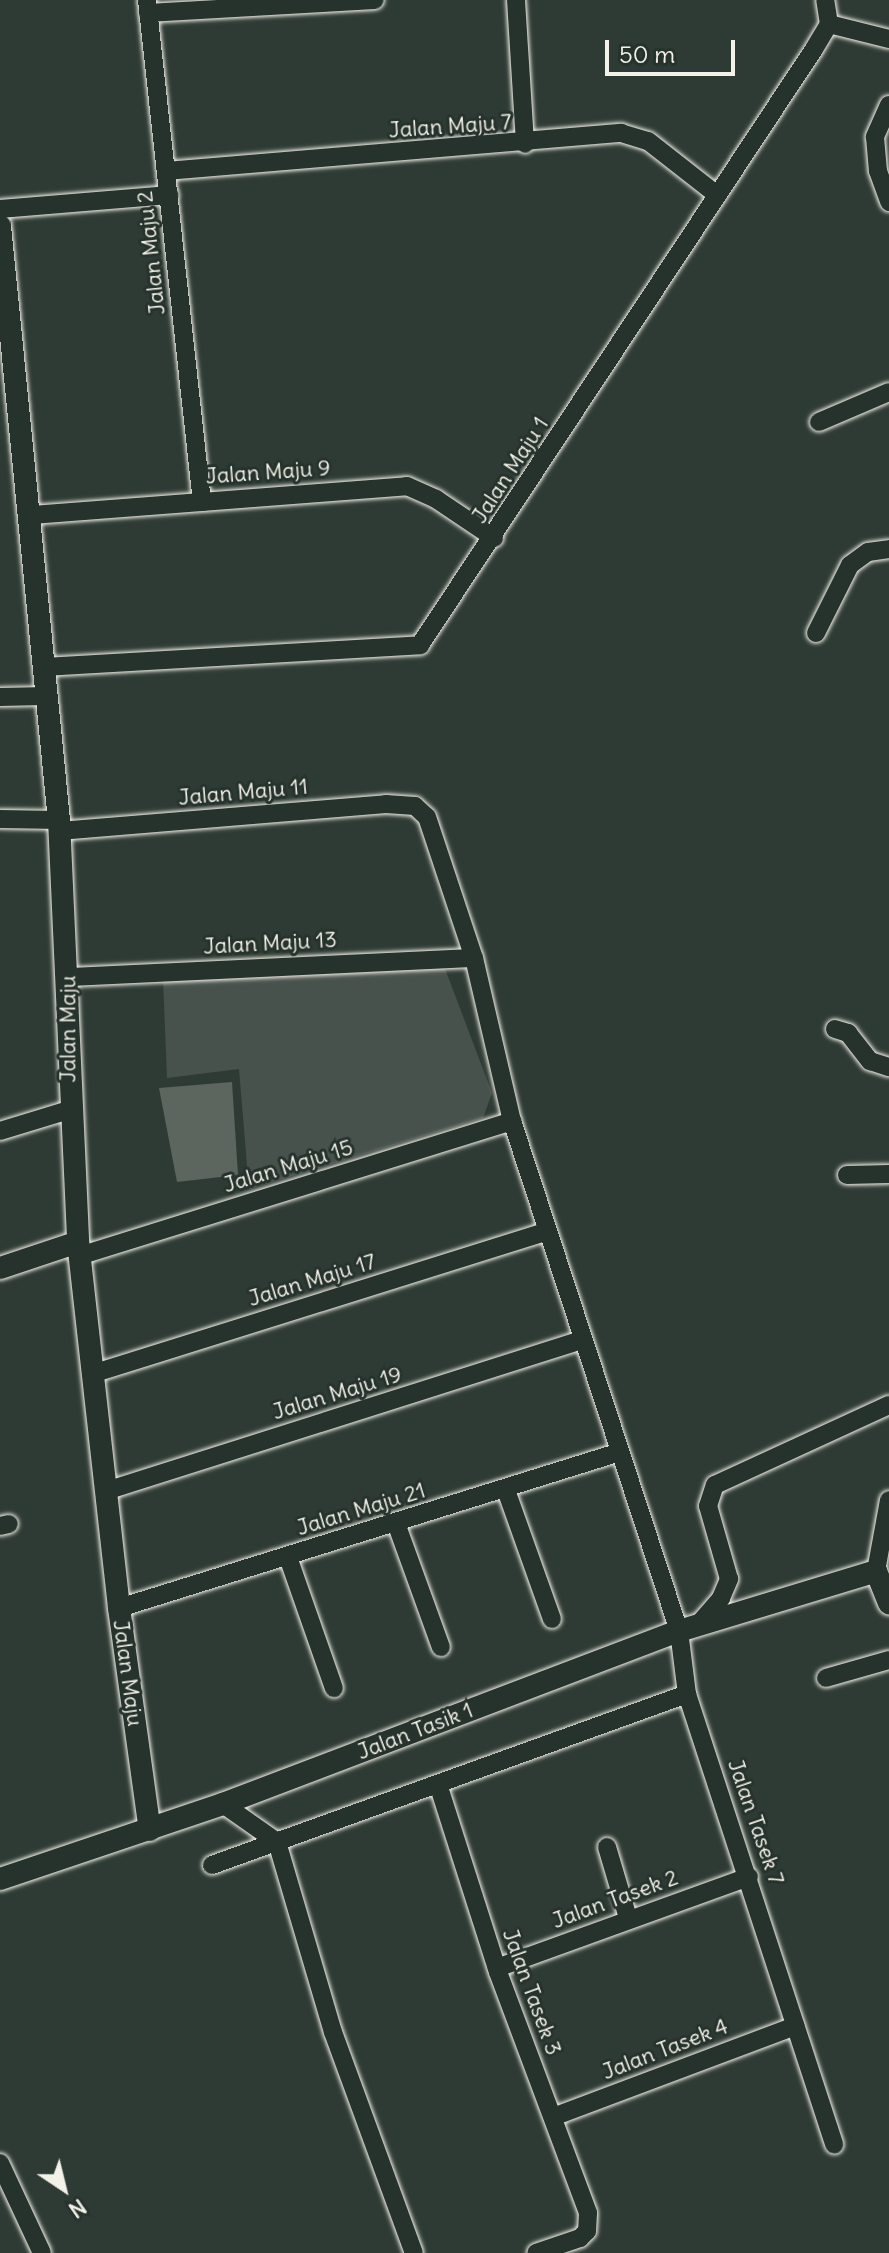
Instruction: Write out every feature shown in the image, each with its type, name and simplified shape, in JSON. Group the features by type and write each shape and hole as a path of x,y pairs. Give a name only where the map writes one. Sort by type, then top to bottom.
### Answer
{"street":[{"path":"147,7 375,0"},
{"path":"516,0 525,144"},
{"path":"825,0 829,24 889,39"},
{"name":"Jalan Maju 2","path":"147,7 202,502"},
{"name":"Jalan Maju 1","path":"44,667 420,645 494,538 829,24"},
{"path":"889,105 875,137 878,171 889,202"},
{"name":"Jalan Maju 7","path":"166,171 525,144 621,133 648,141 717,195"},
{"path":"0,209 169,195"},
{"name":"Jalan Maju","path":"0,226 32,515 59,825 69,977 69,1110 78,1249 109,1490 119,1608 150,1830"},
{"path":"819,422 889,392"},
{"name":"Jalan Maju 9","path":"32,515 407,486 436,499 494,538"},
{"path":"816,633 850,565 868,552 889,549"},
{"path":"0,697 46,696"},
{"name":"Jalan Maju 11","path":"0,819 59,825 386,804 415,806 427,817"},
{"name":"Jalan Tasek 7","path":"427,817 474,958 512,1121 580,1341 617,1453 688,1628 687,1694 834,2145"},
{"name":"Jalan Maju 13","path":"69,977 474,958"},
{"path":"835,1029 848,1033 870,1061 889,1067"},
{"path":"0,1131 69,1110"},
{"name":"Jalan Maju 15","path":"78,1249 512,1121"},
{"path":"847,1175 889,1174"},
{"name":"Jalan Maju 17","path":"92,1374 546,1232"},
{"path":"0,1268 78,1249"},
{"name":"Jalan Maju 19","path":"109,1490 580,1341"},
{"path":"688,1628 721,1598 729,1579 708,1506 715,1485 732,1473 889,1405"},
{"name":"Jalan Maju 21","path":"119,1608 617,1453"},
{"path":"506,1490 552,1619"},
{"path":"889,1500 876,1571 889,1604"},
{"path":"396,1523 441,1647"},
{"path":"288,1557 334,1688"},
{"name":"Jalan Tasik 1","path":"0,1879 223,1804 688,1628 876,1571"},
{"path":"826,1678 889,1660"},
{"path":"212,1865 687,1694"},
{"name":"Jalan Tasek 3","path":"438,1784 497,1968 588,2213 587,2231 580,2238 536,2253"},
{"path":"223,1804 277,1842 333,2032 414,2253"},
{"path":"607,1847 628,1918"},
{"name":"Jalan Tasek 2","path":"497,1968 628,1918 749,1877"},
{"name":"Jalan Tasek 4","path":"553,2117 795,2026"},
{"path":"0,2163 42,2253"}],"shaded area":[{"path":"444,966 492,1093 483,1118 249,1189 239,1069 167,1078 163,978"}],"building":[{"path":"232,1082 238,1175 177,1182 159,1088"}]}
